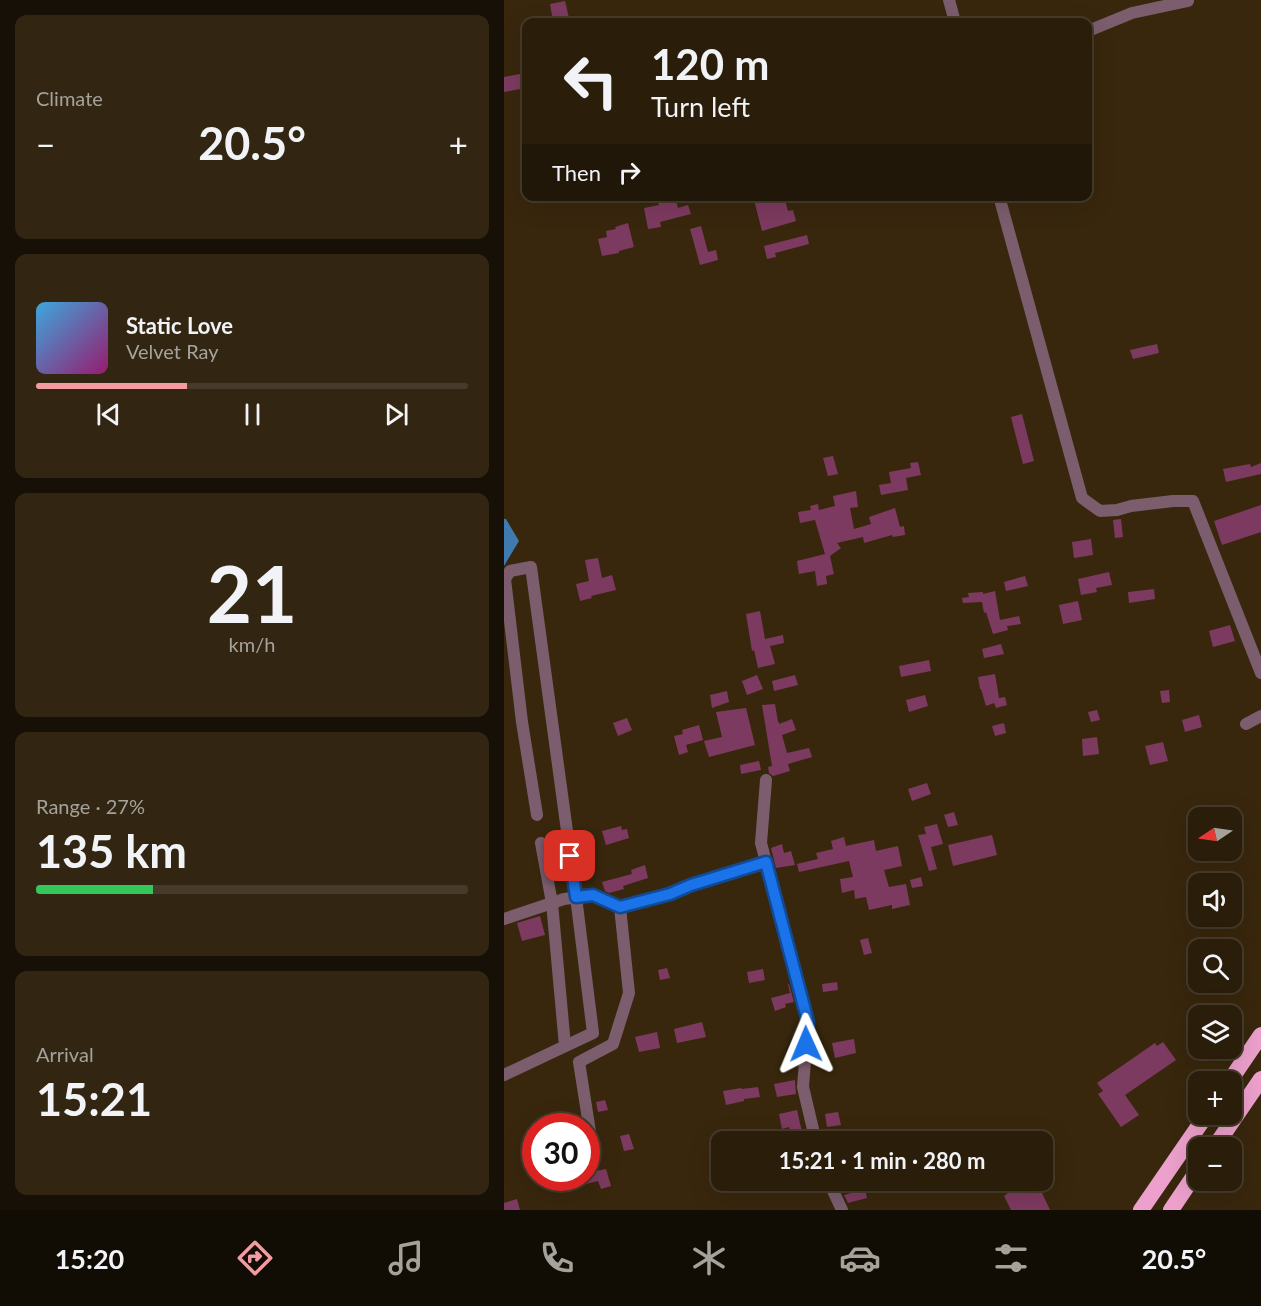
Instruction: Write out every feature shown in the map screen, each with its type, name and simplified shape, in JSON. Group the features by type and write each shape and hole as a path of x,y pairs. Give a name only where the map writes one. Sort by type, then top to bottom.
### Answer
{"highway":[{"path":"1259,1038 1254,1052 1261,1060"},
{"path":"1236,1071 1259,1038"},
{"path":"1222,1137 1260,1081 1259,1074 1253,1067 1245,1066 1239,1071"},
{"path":"1141,1210 1199,1125"},
{"path":"1171,1210 1188,1185"}],"street":[{"path":"949,0 954,18"},
{"path":"1092,29 1132,13 1188,1"},
{"path":"1000,201 1082,498 1100,511 1173,501 1193,501 1261,673"},
{"path":"504,1075 593,1033 531,567 510,571 505,579 537,815"},
{"path":"1246,724 1261,716"},
{"path":"766,780 761,843 808,1022 803,1087 813,1131"},
{"path":"541,843 552,903 565,1046"},
{"path":"504,920 564,899 593,895 620,907 670,894 691,885 766,862"},
{"path":"587,1113 579,1062 613,1044 629,993 620,907"},
{"path":"833,1191 842,1210"}],"water":[{"path":"504,519 519,541 504,566"}],"building":[{"path":"565,1 569,18 552,18 550,4"},
{"path":"522,74 522,89 504,92 504,77"},
{"path":"658,201 676,201 678,208 688,205 691,214 660,222 661,227 648,229 644,208 659,205"},
{"path":"754,201 785,201 788,211 793,210 796,221 762,231"},
{"path":"628,223 634,247 602,256 598,239 607,237 606,231"},
{"path":"701,226 708,252 716,250 718,260 700,265 690,229"},
{"path":"807,235 809,244 775,253 776,257 767,259 764,246"},
{"path":"1157,344 1159,353 1133,359 1130,350"},
{"path":"1022,414 1034,461 1023,464 1011,417"},
{"path":"833,456 838,474 828,476 823,458"},
{"path":"918,462 921,475 906,478 908,490 881,495 879,485 891,483 889,472 911,468 910,463"},
{"path":"1261,463 1261,474 1226,482 1223,469 1250,464 1251,467"},
{"path":"856,491 858,507 850,508 854,529 871,524 869,517 895,508 900,527 904,526 905,535 893,537 892,535 864,543 863,537 837,543 841,548 830,556 834,574 826,576 827,584 817,586 815,571 799,574 797,561 825,554 815,520 800,523 798,512 811,510 810,506 818,504 819,510 835,506 833,496"},
{"path":"1261,505 1261,532 1222,545 1214,521"},
{"path":"1121,519 1123,537 1115,538 1113,520"},
{"path":"1091,539 1093,555 1074,558 1072,542"},
{"path":"598,558 602,578 612,575 616,590 580,601 576,584 589,581 585,560"},
{"path":"1109,572 1112,585 1096,588 1097,592 1081,595 1078,579"},
{"path":"1025,576 1028,586 1006,591 1004,582"},
{"path":"1154,589 1155,599 1129,603 1128,592"},
{"path":"995,591 1000,620 1019,616 1021,624 1007,626 1008,630 993,634 982,602 963,603 962,598 969,597 968,593 983,592 983,594"},
{"path":"1078,601 1082,620 1063,624 1059,605"},
{"path":"760,611 765,639 783,635 784,643 770,646 775,664 758,668 754,650 752,651 746,614"},
{"path":"1230,625 1235,641 1213,647 1209,631"},
{"path":"1001,644 1004,654 984,658 982,649"},
{"path":"929,660 931,671 901,677 899,666"},
{"path":"995,674 999,698 1005,697 1007,705 996,708 994,703 986,706 978,677"},
{"path":"757,675 763,689 747,695 742,681"},
{"path":"795,675 798,685 774,691 772,681"},
{"path":"1169,690 1170,702 1162,703 1160,691"},
{"path":"727,691 729,702 712,708 710,695"},
{"path":"925,695 928,706 909,712 906,700"},
{"path":"775,704 779,724 792,719 796,730 782,735 787,753 809,748 812,757 788,764 790,771 773,776 769,773 768,767 772,766 762,705"},
{"path":"746,708 755,745 709,757 704,741 722,737 716,712"},
{"path":"1097,710 1100,720 1091,722 1088,712"},
{"path":"1199,715 1202,727 1185,732 1182,720"},
{"path":"627,718 632,730 618,736 613,723"},
{"path":"1004,723 1006,733 995,736 992,726"},
{"path":"699,725 703,740 686,745 688,752 679,755 674,736 683,734 682,730"},
{"path":"1097,737 1099,754 1083,756 1082,739"},
{"path":"1163,742 1168,761 1150,765 1145,746"},
{"path":"759,761 761,770 741,774 740,765"},
{"path":"927,783 931,794 912,801 908,789"},
{"path":"954,812 958,825 948,827 944,815"},
{"path":"937,824 943,844 931,847 937,869 929,871 918,835 926,834 924,827"},
{"path":"621,826 622,830 627,829 629,838 606,845 602,831"},
{"path":"992,835 997,855 953,866 948,845"},
{"path":"844,837 846,846 874,840 876,851 898,846 902,866 884,870 889,887 906,884 910,905 892,909 892,905 869,910 866,897 855,899 854,890 842,893 840,879 853,877 849,861 799,872 797,864 818,859 816,853 833,849 831,841"},
{"path":"782,844 784,853 791,851 795,865 776,868 771,848"},
{"path":"645,865 648,878 623,886 624,889 609,893 605,891 602,882 632,874 631,870"},
{"path":"921,877 923,886 912,888 910,880"},
{"path":"540,916 545,935 522,941 517,923"},
{"path":"868,938 872,953 864,955 860,940"},
{"path":"667,968 670,978 660,980 658,970"},
{"path":"763,969 765,980 749,983 747,972"},
{"path":"837,982 838,990 823,992 822,984"},
{"path":"788,984 794,1002 785,1004 786,1007 775,1011 771,998 790,993"},
{"path":"702,1022 706,1037 677,1043 674,1029"},
{"path":"657,1032 660,1048 639,1052 635,1037"},
{"path":"854,1039 856,1053 835,1058 832,1043"},
{"path":"1163,1042 1176,1060 1125,1095 1139,1115 1121,1127 1098,1094 1103,1091 1097,1083 1155,1043 1157,1046"},
{"path":"795,1080 796,1094 777,1097 774,1084"},
{"path":"758,1087 760,1097 726,1105 723,1091"},
{"path":"605,1100 608,1110 598,1112 596,1102"},
{"path":"797,1110 802,1131 790,1131 789,1127 782,1129 779,1114"},
{"path":"838,1112 841,1125 827,1127 825,1114"},
{"path":"629,1134 634,1149 624,1151 620,1136"},
{"path":"606,1169 611,1186 601,1189 600,1170"},
{"path":"865,1191 867,1198 848,1203 844,1195"},
{"path":"1011,1191 1041,1191 1050,1210 1011,1210 1004,1196"},
{"path":"517,1199 520,1210 504,1210 504,1203"}],"route":[{"path":"570,856 576,897 593,895 620,907 670,894 691,885 766,862 808,1022 806,1044"}]}
